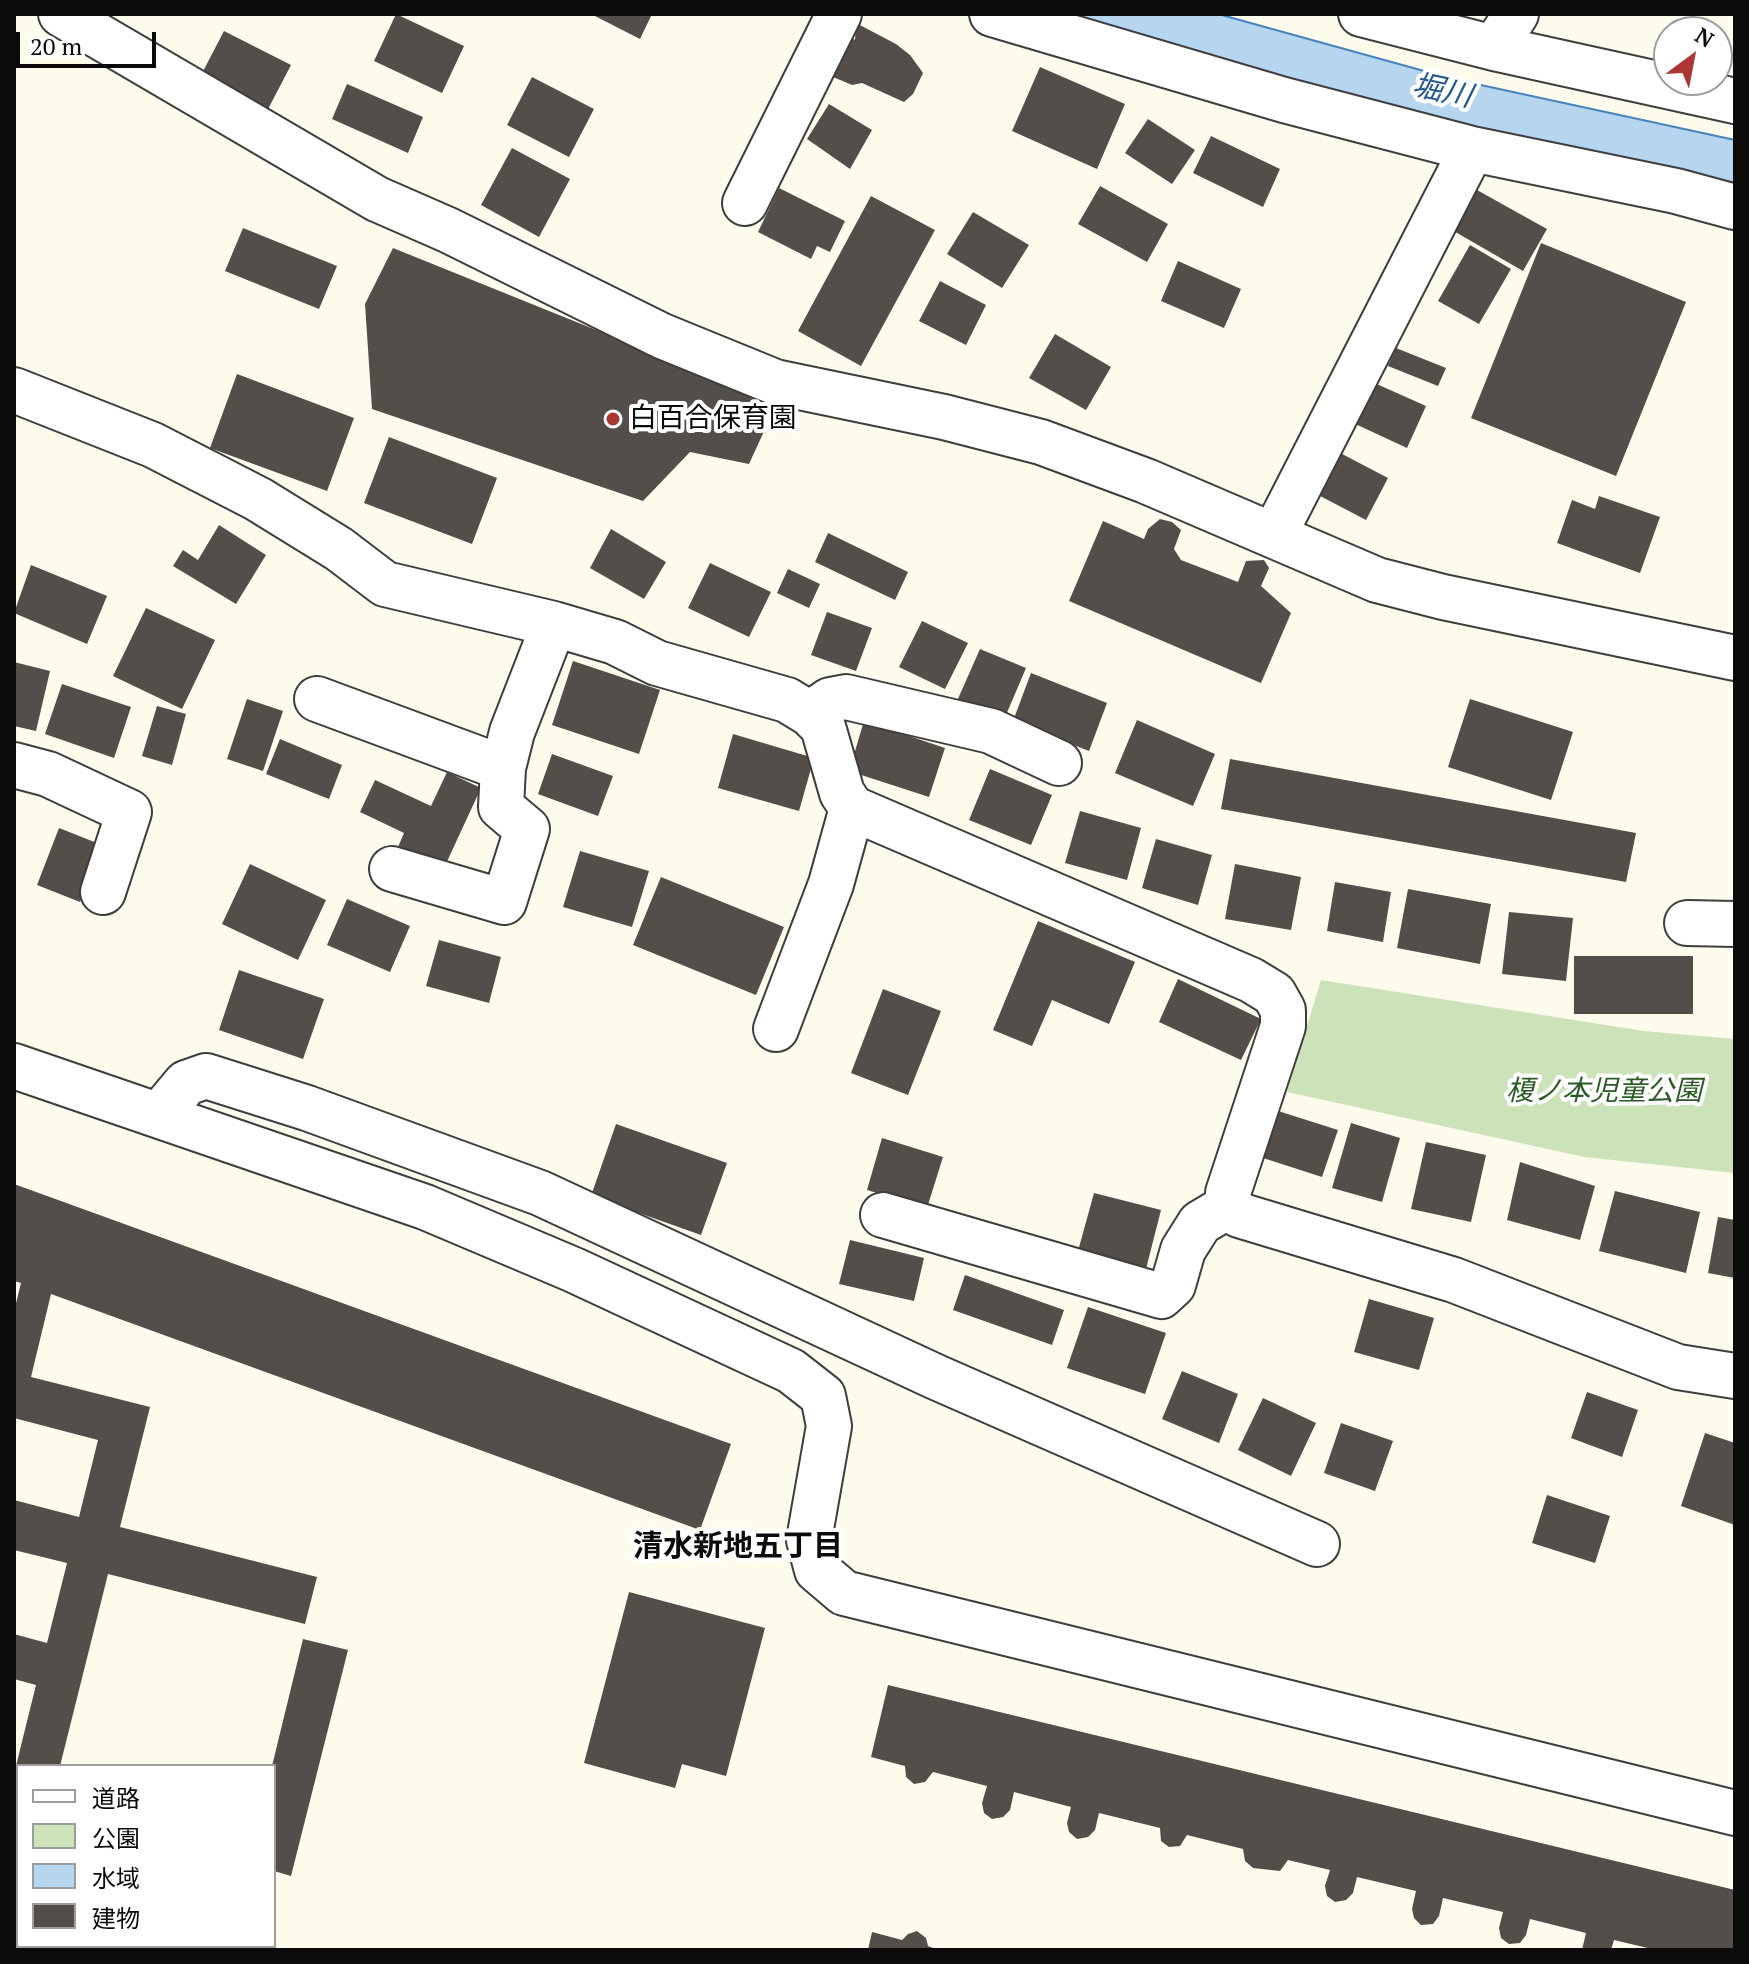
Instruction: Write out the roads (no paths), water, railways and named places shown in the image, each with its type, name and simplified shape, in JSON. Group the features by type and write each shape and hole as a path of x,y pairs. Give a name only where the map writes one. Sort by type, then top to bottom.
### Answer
{"street":[{"path":"61,14 377,199 448,230 662,336 775,382 944,417 1041,442 1146,481 1377,580 1443,597 1735,658"},
{"path":"745,203 839,14"},
{"path":"992,14 1284,100 1472,149 1676,191 1735,207"},
{"path":"1361,14 1505,31 1735,101"},
{"path":"1274,535 1472,149"},
{"path":"14,390 153,445 258,499 339,549 385,584 554,624 615,642 657,663 787,700 810,714 823,727 842,793 852,808 1251,980 1274,994 1283,1010 1283,1026 1228,1193 1230,1205 1239,1215 1454,1280 1678,1367 1735,1376"},
{"path":"392,869 504,902 527,829 501,807 503,768 512,732 554,624"},
{"path":"810,714 830,700 846,697 991,731 1059,763"},
{"path":"317,699 503,768"},
{"path":"14,765 48,774 129,812 103,892"},
{"path":"776,1029 826,899 852,808"},
{"path":"1687,923 1735,924"},
{"path":"14,1066 425,1207 574,1270 791,1371 823,1396 829,1426 809,1540 817,1570 844,1593 1735,1813"},
{"path":"160,1114 186,1083 206,1076 307,1108 540,1193 936,1377 1317,1544"},
{"path":"883,1215 1161,1296 1173,1285 1183,1250 1200,1223 1230,1205"}],"water":[{"name":"堀川","path":"1063,14 1218,14 1453,79 1735,140 1735,183 1412,114"}],"place":[{"name":"白百合保育園","path":"613,419"}],"district":[{"name":"清水新地五丁目","path":"738,1547"}],"park label":[{"name":"榎ノ本児童公園","path":"1604,1092"}]}
